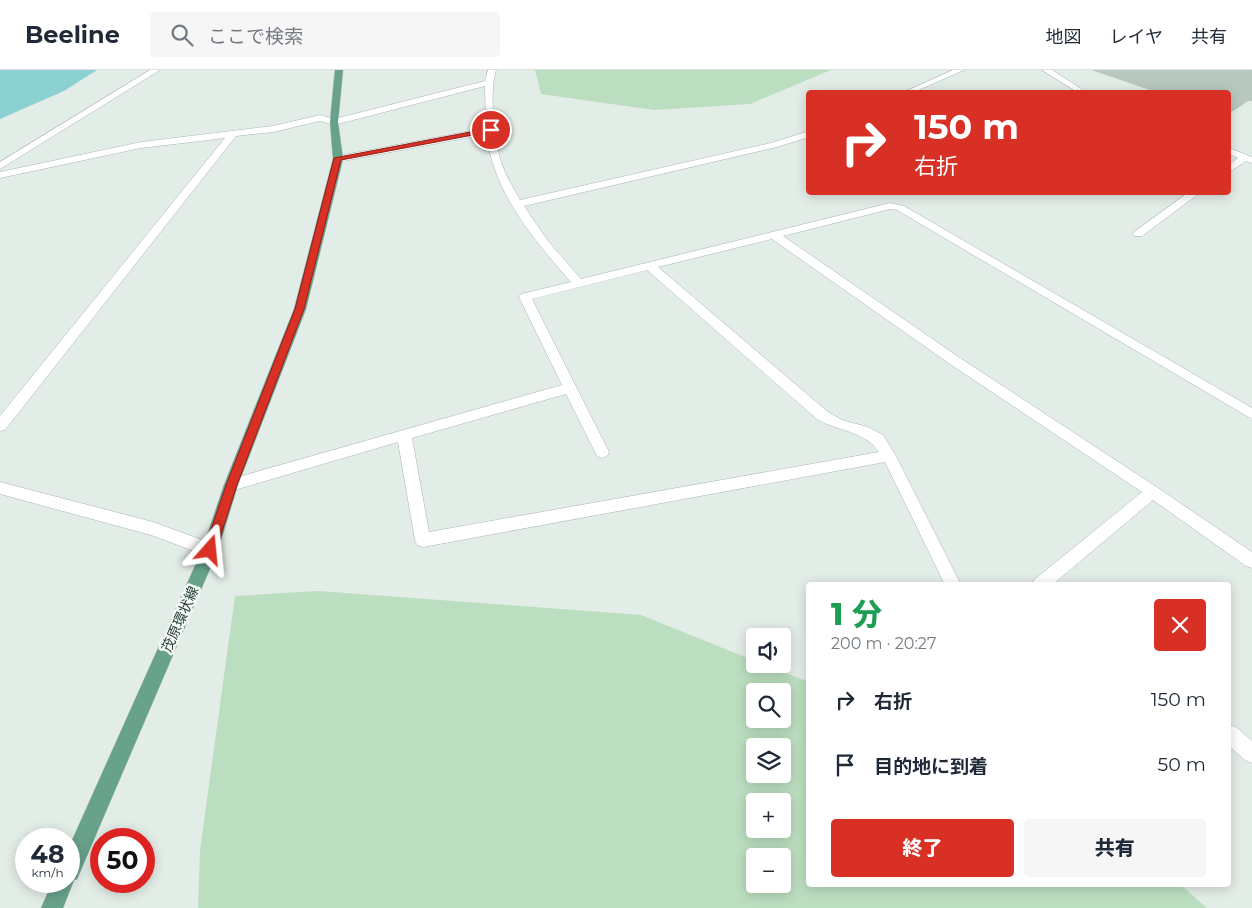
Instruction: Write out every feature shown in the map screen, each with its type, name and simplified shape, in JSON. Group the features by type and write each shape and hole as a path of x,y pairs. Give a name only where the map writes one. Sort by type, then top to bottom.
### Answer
{"main road":[{"name":"茂原環状線","path":"80,846 210,550 232,485 300,309 338,158 334,122 339,70"},
{"path":"52,908 59,893"}],"street":[{"path":"0,166 156,70"},
{"path":"492,70 488,83 491,130 498,168 518,204 553,256 578,283"},
{"path":"913,90 960,70"},
{"path":"1046,70 1079,90"},
{"path":"0,175 141,145 272,129 320,118 334,122 488,83"},
{"path":"338,158 491,130"},
{"path":"0,426 233,134"},
{"path":"518,204 774,146 806,135"},
{"path":"1231,152 1249,159"},
{"path":"1231,168 1249,159"},
{"path":"1138,234 1192,195"},
{"path":"602,452 525,297 890,206 900,208 1252,414"},
{"path":"774,235 955,361 1153,492 1252,561"},
{"path":"649,266 823,416 838,424 863,431 878,439 889,456 952,582"},
{"path":"232,485 569,388"},
{"path":"404,436 424,540 889,456"},
{"path":"0,488 153,529 210,550"},
{"path":"1046,582 1153,492"},
{"path":"1231,736 1252,753"}],"green space":[{"path":"535,70 831,70 750,104 654,110 541,94"},
{"path":"319,591 641,615 746,657 746,673 786,673 806,681 806,887 1183,887 1207,908 198,908 200,850 235,596"}],"water":[{"path":"0,70 97,70 64,91 0,119"}],"building":[{"path":"1093,70 1252,70 1252,101 1249,100 1231,112 1231,90 1151,90"}],"route":[{"path":"210,550 232,485 300,309 338,158 491,130"}]}
